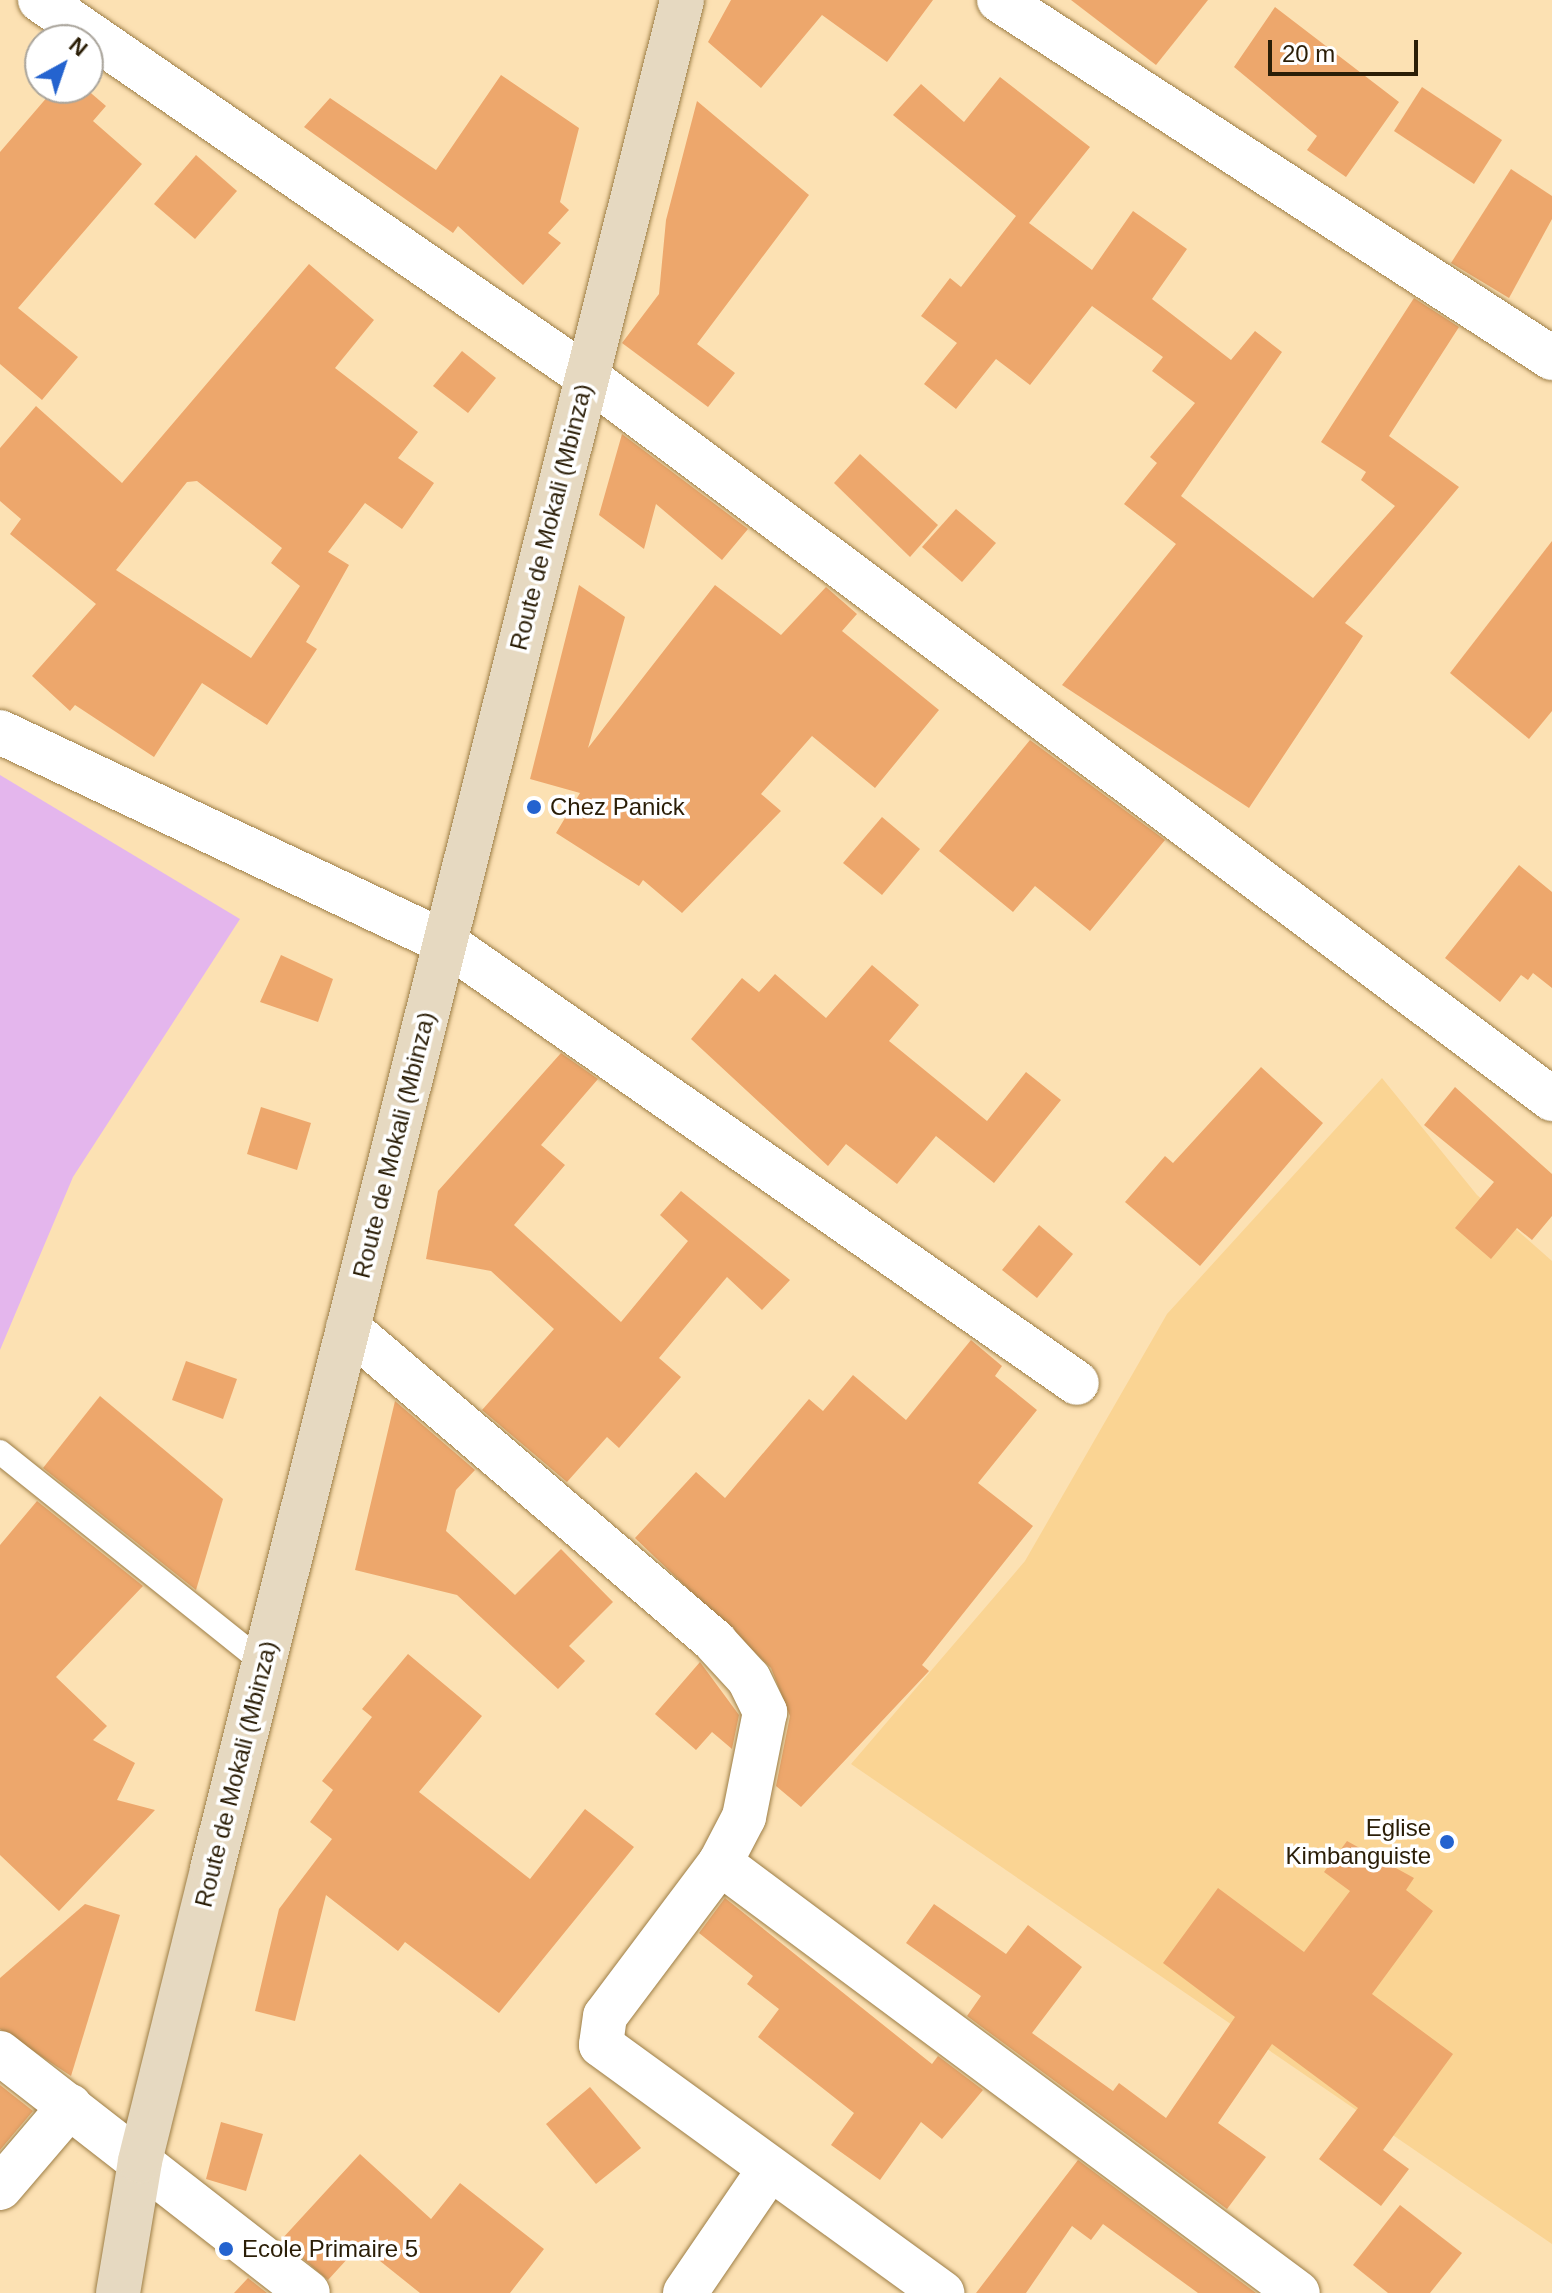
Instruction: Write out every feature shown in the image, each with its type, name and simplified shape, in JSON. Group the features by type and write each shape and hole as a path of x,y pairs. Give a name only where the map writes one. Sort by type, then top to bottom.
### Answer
{"street":[{"path":"40,0 586,376 1552,1099"},
{"name":"Route de Mokali (Mbinza)","path":"118,2293 140,2161 682,0"},
{"path":"999,0 1552,358"},
{"path":"0,732 446,943 1077,1383"},
{"path":"348,1328 749,1679 765,1712 761,1757 744,1817 720,1863 598,2028 601,2045 942,2293"},
{"path":"720,1863 1298,2293"},
{"path":"0,2053 308,2293"},
{"path":"0,2188 70,2106"},
{"path":"685,2293 769,2170"}],"lane":[{"path":"0,1452 263,1663"}],"shaded area":[{"path":"0,775 240,919 73,1177 0,1350"},
{"path":"1382,1078 1477,1195 1552,1261 1552,2244 851,1764 1025,1561 1167,1314"}],"building":[{"path":"731,0 933,0 887,62 822,15 761,88 708,42"},
{"path":"1071,0 1208,0 1156,65"},
{"path":"1275,7 1399,102 1346,177 1307,150 1317,136 1234,67"},
{"path":"501,75 579,128 560,202 569,210 548,233 561,243 523,285 458,226 453,233 304,127 330,98 436,170"},
{"path":"1000,77 1090,147 1029,223 1092,270 1133,211 1187,249 1152,299 1231,360 1255,331 1282,352 1181,496 1313,598 1395,506 1361,480 1366,472 1321,442 1414,298 1459,327 1389,436 1459,487 1345,623 1363,636 1249,808 1062,685 1176,544 1124,504 1157,463 1150,457 1195,403 1152,371 1163,357 1092,306 1030,385 996,359 956,409 924,384 957,343 921,316 950,278 961,287 1016,216 893,115 921,84 964,122"},
{"path":"1422,87 1502,140 1474,184 1394,131"},
{"path":"697,101 809,195 697,344 735,373 708,407 622,343 659,294 666,220"},
{"path":"41,104 104,104 106,106 93,121 142,164 18,308 78,357 42,400 0,364 0,152"},
{"path":"196,155 237,191 195,239 154,204"},
{"path":"1511,169 1552,196 1552,219 1509,298 1451,263"},
{"path":"309,264 374,320 335,368 418,432 398,458 434,483 402,529 365,503 328,552 349,565 306,642 317,649 267,725 202,683 154,757 75,705 70,711 32,676 96,604 10,534 21,519 0,501 0,448 36,406 122,483","holes":["197,481 282,548 271,563 300,586 251,658 116,570 187,482"]},
{"path":"462,351 496,378 468,413 433,386"},
{"path":"622,434 748,529 722,560 656,504 644,549 599,515"},
{"path":"860,454 938,525 910,557 834,483"},
{"path":"956,509 996,543 962,582 922,547"},
{"path":"1552,541 1552,711 1529,739 1450,673"},
{"path":"579,585 625,617 588,748 715,585 781,635 826,587 857,614 842,631 939,710 875,788 812,736 761,794 781,811 682,913 643,880 639,886 556,833 580,793 530,779"},
{"path":"1030,740 1165,840 1090,931 1035,886 1013,912 939,851"},
{"path":"882,817 920,849 882,895 843,863"},
{"path":"1519,865 1552,892 1552,988 1533,973 1528,980 1521,975 1500,1002 1445,958"},
{"path":"281,955 333,979 318,1022 260,1002"},
{"path":"872,965 919,1005 889,1041 987,1121 1026,1072 1061,1100 994,1183 936,1136 897,1184 846,1144 828,1166 691,1039 742,978 759,992 775,974 826,1018"},
{"path":"561,1053 598,1079 541,1145 565,1165 514,1225 621,1322 688,1241 660,1215 681,1191 790,1280 762,1310 727,1277 659,1358 681,1377 619,1448 607,1437 567,1482 482,1410 554,1329 491,1271 426,1259 438,1191"},
{"path":"1261,1067 1323,1123 1200,1266 1125,1202 1165,1156 1173,1163"},
{"path":"1455,1087 1552,1174 1552,1216 1532,1240 1517,1228 1491,1259 1455,1228 1494,1182 1424,1125"},
{"path":"261,1107 311,1123 297,1170 247,1154"},
{"path":"1039,1225 1073,1254 1037,1298 1002,1270"},
{"path":"971,1340 1002,1366 995,1376 1037,1410 978,1483 1033,1526 922,1665 929,1671 801,1807 776,1786 790,1716 771,1668 635,1538 696,1472 725,1498 809,1399 823,1411 853,1375 906,1420"},
{"path":"186,1361 237,1379 223,1419 172,1400"},
{"path":"100,1396 223,1499 196,1590 43,1468"},
{"path":"395,1401 475,1470 456,1490 446,1531 515,1595 561,1549 613,1602 569,1646 585,1661 558,1689 457,1595 355,1570"},
{"path":"37,1501 143,1586 56,1677 107,1726 93,1740 135,1763 117,1800 155,1810 59,1911 0,1855 0,1545"},
{"path":"408,1654 482,1716 419,1792 530,1879 585,1809 634,1847 499,2013 405,1942 398,1951 326,1895 295,2021 255,2011 279,1909 332,1839 310,1822 333,1790 322,1781 372,1717 362,1709"},
{"path":"700,1662 739,1715 732,1749 712,1732 696,1750 655,1714"},
{"path":"1347,1841 1414,1878 1406,1890 1433,1911 1372,1994 1453,2054 1383,2150 1409,2169 1381,2206 1319,2159 1358,2108 1272,2044 1218,2123 1266,2157 1227,2209 967,2016 981,1996 906,1943 934,1904 1006,1954 1028,1925 1082,1967 1032,2033 1113,2091 1119,2083 1166,2118 1235,2017 1163,1963 1218,1888 1304,1952 1350,1891 1324,1872"},
{"path":"725,1898 932,2064 938,2056 983,2090 942,2139 921,2122 880,2180 831,2145 854,2113 758,2037 779,2009 747,1984 753,1976 699,1933"},
{"path":"85,1904 120,1915 71,2076 0,2029 0,1978"},
{"path":"0,2085 33,2111 0,2150"},
{"path":"590,2087 641,2148 596,2184 546,2124"},
{"path":"221,2122 263,2134 246,2191 206,2179"},
{"path":"360,2154 431,2219 460,2183 544,2249 510,2293 420,2293 360,2245 328,2280 281,2240"},
{"path":"1078,2160 1256,2293 1198,2293 1103,2224 1091,2240 1072,2226 1026,2293 976,2293"},
{"path":"1400,2205 1462,2253 1430,2293 1388,2293 1353,2265"},
{"path":"248,2278 267,2293 234,2293"}],"place":[{"name":"Chez Panick","path":"534,807"},
{"name":"Eglise Kimbanguiste","path":"1447,1842"},
{"name":"Ecole Primaire 5","path":"226,2249"}]}
